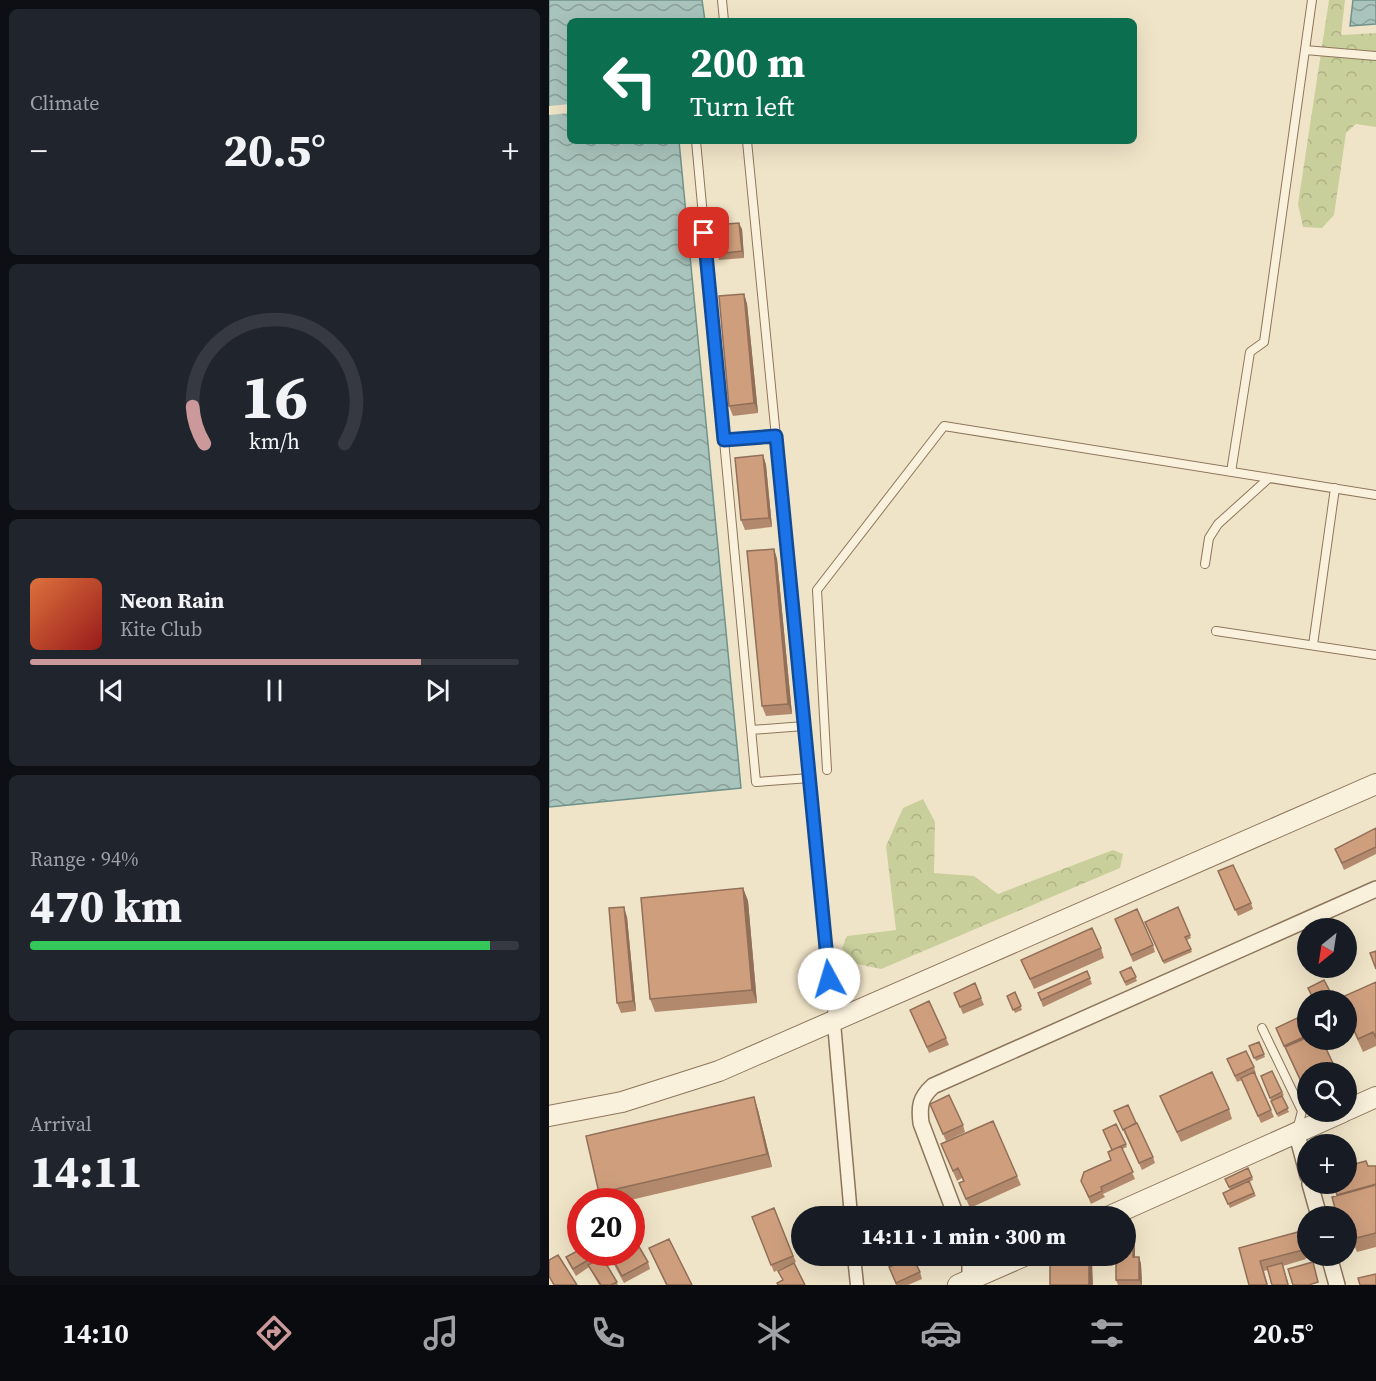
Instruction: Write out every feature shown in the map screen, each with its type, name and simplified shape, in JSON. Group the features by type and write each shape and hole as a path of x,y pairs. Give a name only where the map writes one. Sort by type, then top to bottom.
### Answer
{"street":[{"path":"549,1116 622,1102 719,1071 834,1023 1376,784"},
{"path":"952,1206 921,1123 919,1107 923,1095 933,1086 1376,889"},
{"path":"834,1023 850,1206"},
{"path":"1357,1106 1376,1097"},
{"path":"1132,1206 1318,1122"},
{"path":"855,1266 857,1285"},
{"path":"966,1283 969,1266"},
{"path":"966,1283 1003,1266"},
{"path":"1332,1266 1337,1285"}],"lane":[{"path":"722,0 724,18"},
{"path":"1231,472 1250,352 1264,342 1312,0"},
{"path":"1305,50 1376,56"},
{"path":"696,144 756,782 810,778"},
{"path":"747,144 834,1023"},
{"path":"827,770 817,590 944,426 1376,495"},
{"path":"724,440 776,436"},
{"path":"1205,564 1209,538 1218,524 1269,478"},
{"path":"1313,645 1335,488"},
{"path":"1216,631 1376,655"},
{"path":"751,730 804,726"},
{"path":"1262,1028 1302,1111 1296,1131"}],"green space":[{"path":"1329,0 1345,0 1341,35 1376,33 1376,127 1356,124 1346,133 1334,215 1322,228 1303,227 1298,204"},
{"path":"923,799 935,822 934,873 974,876 998,894 1113,850 1123,854 1120,868 881,969 857,964 842,948 847,936 896,930 886,846 903,808"}],"water":[{"path":"549,0 702,0 705,18 567,18 567,144 679,144 741,788 549,807"},
{"path":"1353,0 1376,0 1376,24 1350,26"}],"pier":[{"path":"567,104 567,113 549,115 549,106"}],"building":[{"path":"739,223 742,251 717,254 714,225"},
{"path":"744,294 754,403 729,406 719,296"},
{"path":"763,455 769,518 741,520 735,458"},
{"path":"774,549 788,704 762,706 747,551"},
{"path":"1376,828 1376,847 1342,863 1335,849"},
{"path":"1233,865 1251,903 1235,910 1218,871"},
{"path":"743,888 752,990 650,999 641,898"},
{"path":"624,907 633,1001 617,1003 609,908"},
{"path":"1178,907 1190,935 1185,937 1191,949 1163,961 1145,922"},
{"path":"1137,909 1153,945 1131,955 1115,919"},
{"path":"1092,928 1101,948 1030,979 1021,960"},
{"path":"1376,951 1376,969 1370,953"},
{"path":"1131,967 1136,977 1125,982 1120,972"},
{"path":"1087,971 1090,978 1041,1000 1038,993"},
{"path":"1324,980 1329,990 1309,990 1308,988"},
{"path":"1376,982 1376,1038 1373,1032 1358,1039 1357,1037 1357,990"},
{"path":"975,983 981,998 960,1007 954,993"},
{"path":"1015,992 1021,1006 1013,1010 1007,996"},
{"path":"929,1001 946,1038 927,1047 910,1010"},
{"path":"1297,1018 1297,1040 1284,1046 1276,1028"},
{"path":"1259,1042 1264,1054 1254,1058 1249,1046"},
{"path":"1297,1042 1297,1050 1327,1050 1332,1062 1297,1062 1297,1073 1285,1047"},
{"path":"1246,1051 1254,1067 1235,1076 1227,1059"},
{"path":"1272,1071 1282,1092 1270,1098 1261,1076"},
{"path":"1212,1072 1229,1109 1177,1132 1160,1096"},
{"path":"1254,1072 1271,1110 1258,1116 1241,1078"},
{"path":"949,1095 963,1125 943,1134 930,1104"},
{"path":"1282,1096 1288,1108 1277,1114 1271,1101"},
{"path":"754,1097 767,1154 621,1188 598,1188 586,1136"},
{"path":"1128,1105 1136,1123 1123,1130 1114,1111"},
{"path":"993,1121 1017,1176 966,1199 959,1183 964,1181 958,1168 953,1171 941,1144"},
{"path":"1137,1123 1153,1157 1139,1163 1124,1129"},
{"path":"1116,1124 1126,1144 1112,1150 1103,1130"},
{"path":"1121,1146 1133,1172 1101,1187 1102,1191 1089,1197 1081,1181 1084,1172 1111,1160 1108,1152"},
{"path":"1366,1161 1368,1166 1376,1166 1376,1184 1357,1189 1357,1163"},
{"path":"1248,1168 1252,1177 1229,1187 1225,1179"},
{"path":"1249,1181 1254,1193 1228,1204 1223,1193"},
{"path":"1376,1185 1376,1233 1357,1238 1357,1206 1334,1206 1332,1197 1357,1194 1357,1190"},
{"path":"774,1208 791,1251 791,1257 771,1265 752,1217"},
{"path":"1297,1232 1297,1252 1260,1261 1267,1285 1249,1285 1239,1248"},
{"path":"669,1239 692,1285 667,1285 649,1248"},
{"path":"558,1255 577,1285 554,1285 549,1276 549,1260"},
{"path":"1136,1257 1139,1257 1139,1280 1116,1280 1116,1266 1136,1266"},
{"path":"1282,1263 1288,1285 1272,1285 1267,1267"},
{"path":"791,1264 796,1266 805,1285 778,1285 777,1283 783,1280 778,1271"},
{"path":"589,1266 607,1266 617,1282 611,1285 601,1285"},
{"path":"617,1266 641,1266 622,1276"},
{"path":"917,1266 920,1272 896,1283 889,1267"},
{"path":"1050,1266 1089,1266 1089,1285 1050,1285"},
{"path":"1314,1266 1318,1282 1309,1285 1293,1285 1288,1269"},
{"path":"1376,1274 1376,1285 1360,1285 1358,1278"}],"route":[{"path":"704,233 724,440 776,436 829,979"}]}
